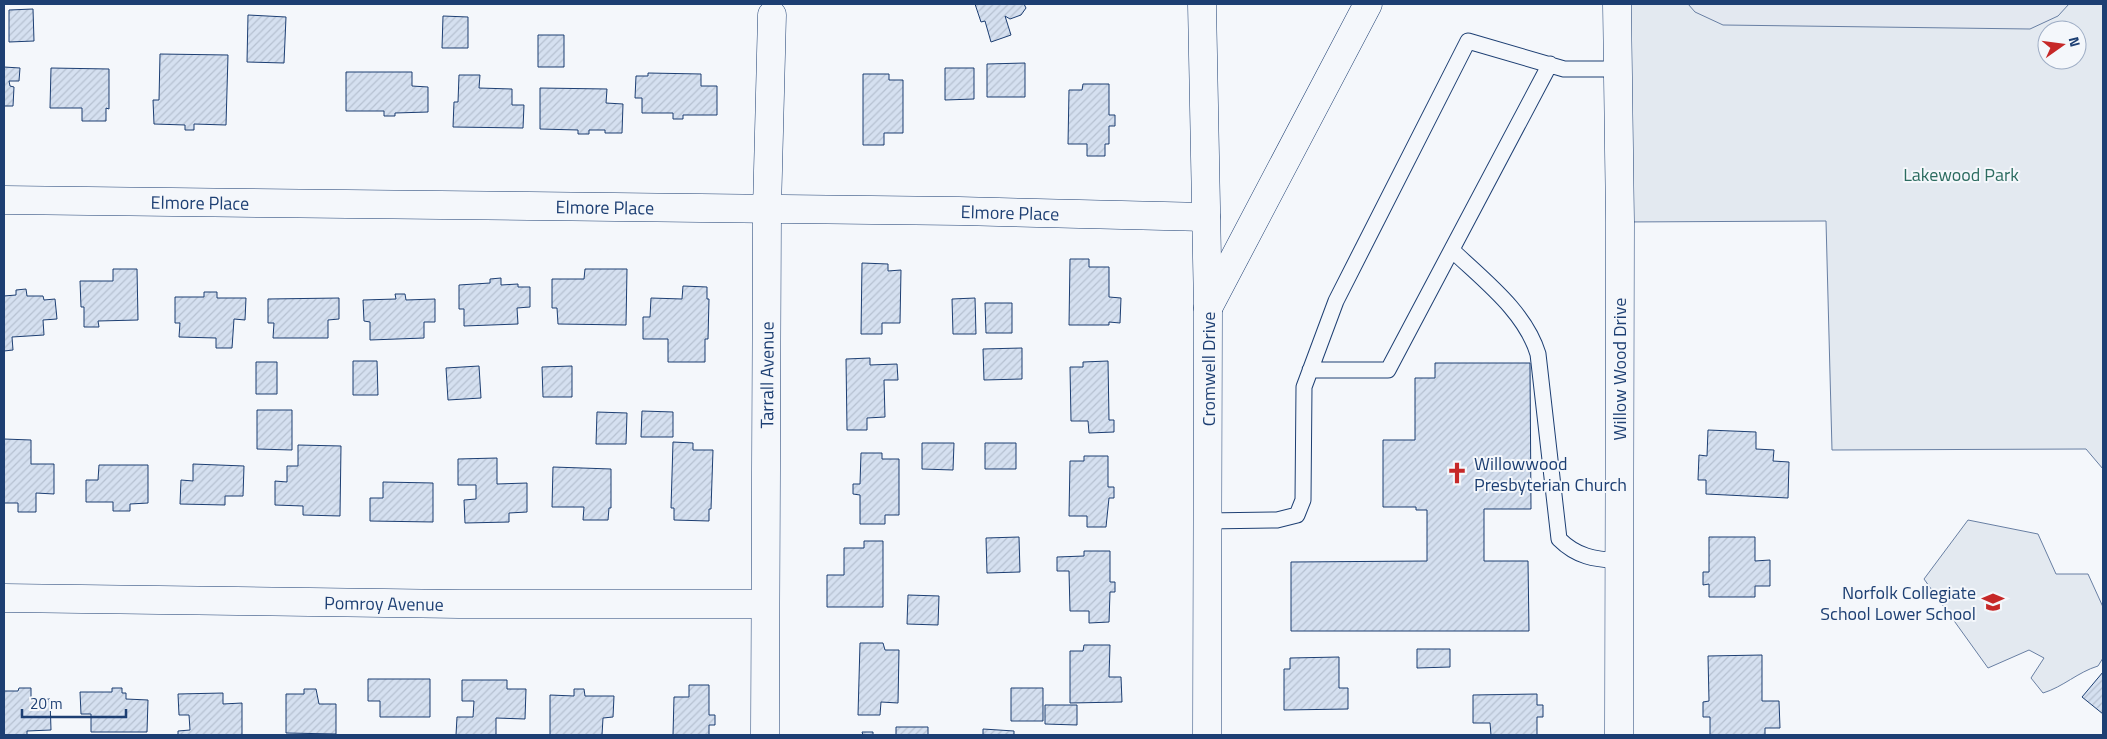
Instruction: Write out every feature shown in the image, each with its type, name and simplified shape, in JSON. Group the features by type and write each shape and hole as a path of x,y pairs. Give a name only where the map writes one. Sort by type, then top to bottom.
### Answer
{"street":[{"name":"Cromwell Drive","path":"1202,4 1208,308 1207,735"},
{"path":"1208,308 1368,4"},
{"name":"Willow Wood Drive","path":"1617,4 1620,222 1619,735"},
{"name":"Tarrall Avenue","path":"764,735 767,210 772,15"},
{"name":"Elmore Place","path":"4,200 959,211 1206,217"},
{"name":"Pomroy Avenue","path":"4,598 459,604 764,604"}],"lane":[{"path":"1207,521 1277,520 1297,515 1303,500 1304,387 1310,370 1336,301 1468,41 1564,68 1618,69"},
{"path":"1310,370 1388,370 1550,64"},
{"path":"1452,250 1510,306 1533,336 1538,354 1559,539 1570,550 1594,559 1619,561"}],"green space":[{"name":"Lakewood Park","path":"1618,4 2103,4 2103,469 2086,449 1832,450 1826,221 1620,222"},
{"path":"1968,520 2038,534 2056,574 2088,574 2103,607 2103,658 2098,666 2043,693 2031,678 2044,658 2029,650 1988,668 1924,579"}],"shaded area":[{"path":"1688,4 2069,4 2058,16 2049,20 2037,20 2037,26 2030,29 1723,25 1695,12"}],"building":[{"path":"975,4 1024,4 1026,8 1021,15 1010,19 1005,16 1011,35 991,42 985,21 981,22"},
{"path":"33,9 34,41 9,42 9,10"},
{"path":"248,15 286,17 284,63 247,62"},
{"path":"443,16 468,17 468,48 442,48"},
{"path":"538,35 564,35 564,67 538,67"},
{"path":"160,54 228,55 226,125 194,124 194,130 185,130 185,125 154,124 153,100 159,100"},
{"path":"1025,63 1025,97 987,97 987,64"},
{"path":"4,67 20,68 19,81 9,81 10,86 14,87 13,106 4,106"},
{"path":"51,68 109,69 109,109 106,108 106,121 82,121 82,108 50,108"},
{"path":"945,68 974,68 974,99 945,100"},
{"path":"346,72 412,72 412,86 428,87 428,112 395,113 395,116 384,116 384,111 346,111"},
{"path":"648,73 701,74 701,86 717,86 717,115 683,115 683,119 673,119 673,113 642,113 642,98 635,98 636,76 648,76"},
{"path":"863,74 889,74 889,80 903,80 903,133 884,133 884,145 863,145"},
{"path":"459,75 480,75 479,88 512,89 512,105 524,105 523,128 453,127 454,102 458,102"},
{"path":"1083,84 1109,84 1109,115 1115,115 1115,126 1109,126 1109,144 1105,144 1105,156 1087,156 1087,144 1068,144 1069,90 1082,90"},
{"path":"540,88 607,89 606,103 623,104 622,133 605,133 605,130 589,130 589,134 578,134 578,130 540,129"},
{"path":"1070,259 1089,259 1089,267 1109,267 1109,297 1121,298 1120,323 1109,322 1109,325 1069,325"},
{"path":"862,263 888,264 888,271 901,270 900,323 882,323 882,334 861,334"},
{"path":"113,269 137,269 138,320 98,321 99,327 84,327 84,307 81,307 80,281 113,281"},
{"path":"585,269 627,269 626,325 558,324 557,308 552,308 552,279 584,279"},
{"path":"501,278 501,285 518,284 518,287 530,287 530,307 517,308 518,324 464,326 464,309 459,309 459,285 490,283 490,279"},
{"path":"683,286 707,287 707,299 709,299 708,339 705,339 705,362 668,362 668,339 643,339 643,317 650,317 651,298 682,299"},
{"path":"26,289 27,296 43,296 44,300 55,299 57,319 43,320 44,335 12,337 13,350 4,351 4,296 16,295 16,290"},
{"path":"204,292 217,292 217,298 246,298 245,320 234,319 232,348 216,348 216,338 179,337 180,323 175,323 175,297 204,297"},
{"path":"395,294 405,294 406,300 435,299 435,322 424,322 424,338 370,340 370,322 364,321 363,300 396,299"},
{"path":"339,298 339,319 328,320 328,338 273,338 274,323 268,323 268,299"},
{"path":"975,298 976,334 953,334 952,299"},
{"path":"985,303 1012,303 1012,333 986,333"},
{"path":"1022,348 1022,379 984,380 983,349"},
{"path":"870,358 870,365 897,364 898,380 884,380 885,417 867,418 867,430 847,430 846,359"},
{"path":"353,361 377,361 378,395 353,395"},
{"path":"1108,361 1109,420 1114,420 1114,432 1089,433 1088,421 1071,421 1070,367 1083,367 1083,362"},
{"path":"256,362 277,362 277,394 256,394"},
{"name":"Willowwood Presbyterian Church","path":"1435,363 1530,363 1531,509 1484,509 1484,561 1528,561 1529,631 1291,631 1291,562 1427,561 1427,510 1416,510 1416,507 1383,507 1383,440 1415,440 1415,378 1435,378"},
{"path":"479,366 481,398 448,400 446,368"},
{"path":"572,366 572,397 543,397 542,367"},
{"path":"257,410 292,410 292,450 257,449"},
{"path":"642,411 673,412 673,437 641,437"},
{"path":"597,412 627,413 626,444 596,444"},
{"path":"1708,430 1756,432 1756,449 1774,450 1773,461 1789,462 1788,498 1706,494 1706,480 1698,480 1699,455 1707,456"},
{"path":"4,439 31,440 31,464 54,464 54,494 36,493 36,512 18,512 18,503 4,503"},
{"path":"673,442 693,443 693,450 713,450 709,521 674,520 674,508 671,508"},
{"path":"922,443 954,443 953,470 922,469"},
{"path":"985,443 1016,443 1016,469 985,469"},
{"path":"298,445 341,446 340,516 303,515 303,506 275,505 275,481 287,482 287,466 298,466"},
{"path":"861,453 882,453 882,459 899,459 899,515 885,515 885,524 860,524 860,495 853,494 853,484 860,484"},
{"path":"1084,456 1108,456 1108,487 1114,487 1114,498 1109,498 1106,527 1087,527 1087,516 1069,516 1070,461 1084,461"},
{"path":"497,458 497,484 527,483 527,512 509,513 509,522 465,523 464,500 476,499 476,485 458,485 458,459"},
{"path":"193,464 244,466 243,496 225,496 225,505 180,504 181,480 193,481"},
{"path":"99,465 148,465 148,503 130,504 130,511 113,511 113,502 86,502 86,480 98,480"},
{"path":"553,467 611,469 611,508 609,508 608,520 583,520 584,507 552,507"},
{"path":"383,482 433,483 433,522 370,521 370,498 383,498"},
{"path":"1019,537 1020,572 987,573 986,538"},
{"path":"1709,537 1755,537 1755,561 1770,560 1770,586 1755,586 1755,597 1709,597 1709,584 1703,585 1703,572 1709,572"},
{"path":"864,541 883,541 883,607 827,607 827,575 844,575 844,548 864,548"},
{"path":"1084,551 1110,551 1110,582 1115,582 1115,592 1110,592 1109,622 1089,623 1089,611 1070,611 1069,571 1057,571 1057,557 1084,556"},
{"path":"908,595 939,596 938,625 907,624"},
{"path":"860,643 883,643 885,650 899,650 898,703 881,702 880,715 858,715"},
{"path":"1084,645 1110,645 1109,677 1121,677 1122,702 1070,703 1070,651 1083,651"},
{"path":"1417,649 1450,649 1450,667 1417,668"},
{"path":"1762,655 1762,701 1779,701 1780,728 1765,728 1765,735 1710,735 1710,717 1703,717 1703,702 1709,701 1708,656"},
{"path":"1339,657 1339,688 1348,688 1348,709 1284,710 1284,669 1290,669 1290,658"},
{"path":"2103,672 2103,714 2082,697"},
{"path":"368,679 430,679 430,717 380,717 380,701 368,701"},
{"path":"462,680 507,680 507,689 526,689 525,719 496,718 496,735 456,735 457,717 473,717 474,701 462,701"},
{"path":"689,685 709,685 709,715 715,715 715,725 709,725 709,735 673,735 674,697 689,697"},
{"path":"19,688 31,688 31,700 50,699 51,730 27,731 27,735 4,735 4,691 18,691"},
{"path":"112,688 122,688 122,693 126,693 126,699 148,700 147,732 91,732 91,714 81,714 80,692 112,692"},
{"path":"1011,688 1043,688 1043,721 1011,721"},
{"path":"304,689 316,689 319,704 336,704 336,734 286,733 286,694 304,694"},
{"path":"574,689 584,689 585,696 614,696 613,717 603,718 602,735 550,735 550,695 574,696"},
{"path":"223,693 223,704 242,703 242,735 178,735 178,731 190,730 189,715 179,715 178,694"},
{"path":"1537,694 1537,705 1543,705 1543,717 1537,717 1537,735 1491,735 1490,723 1473,723 1473,695"},
{"path":"1045,705 1077,705 1077,725 1045,724"},
{"path":"896,727 928,727 928,735 896,735"},
{"path":"983,729 1014,731 1014,735 983,735"},
{"path":"862,732 873,732 873,735 863,735"}],"place":[{"name":"Willowwood Presbyterian Church","path":"1457,473"},
{"name":"Norfolk Collegiate School Lower School","path":"1993,602"}]}
